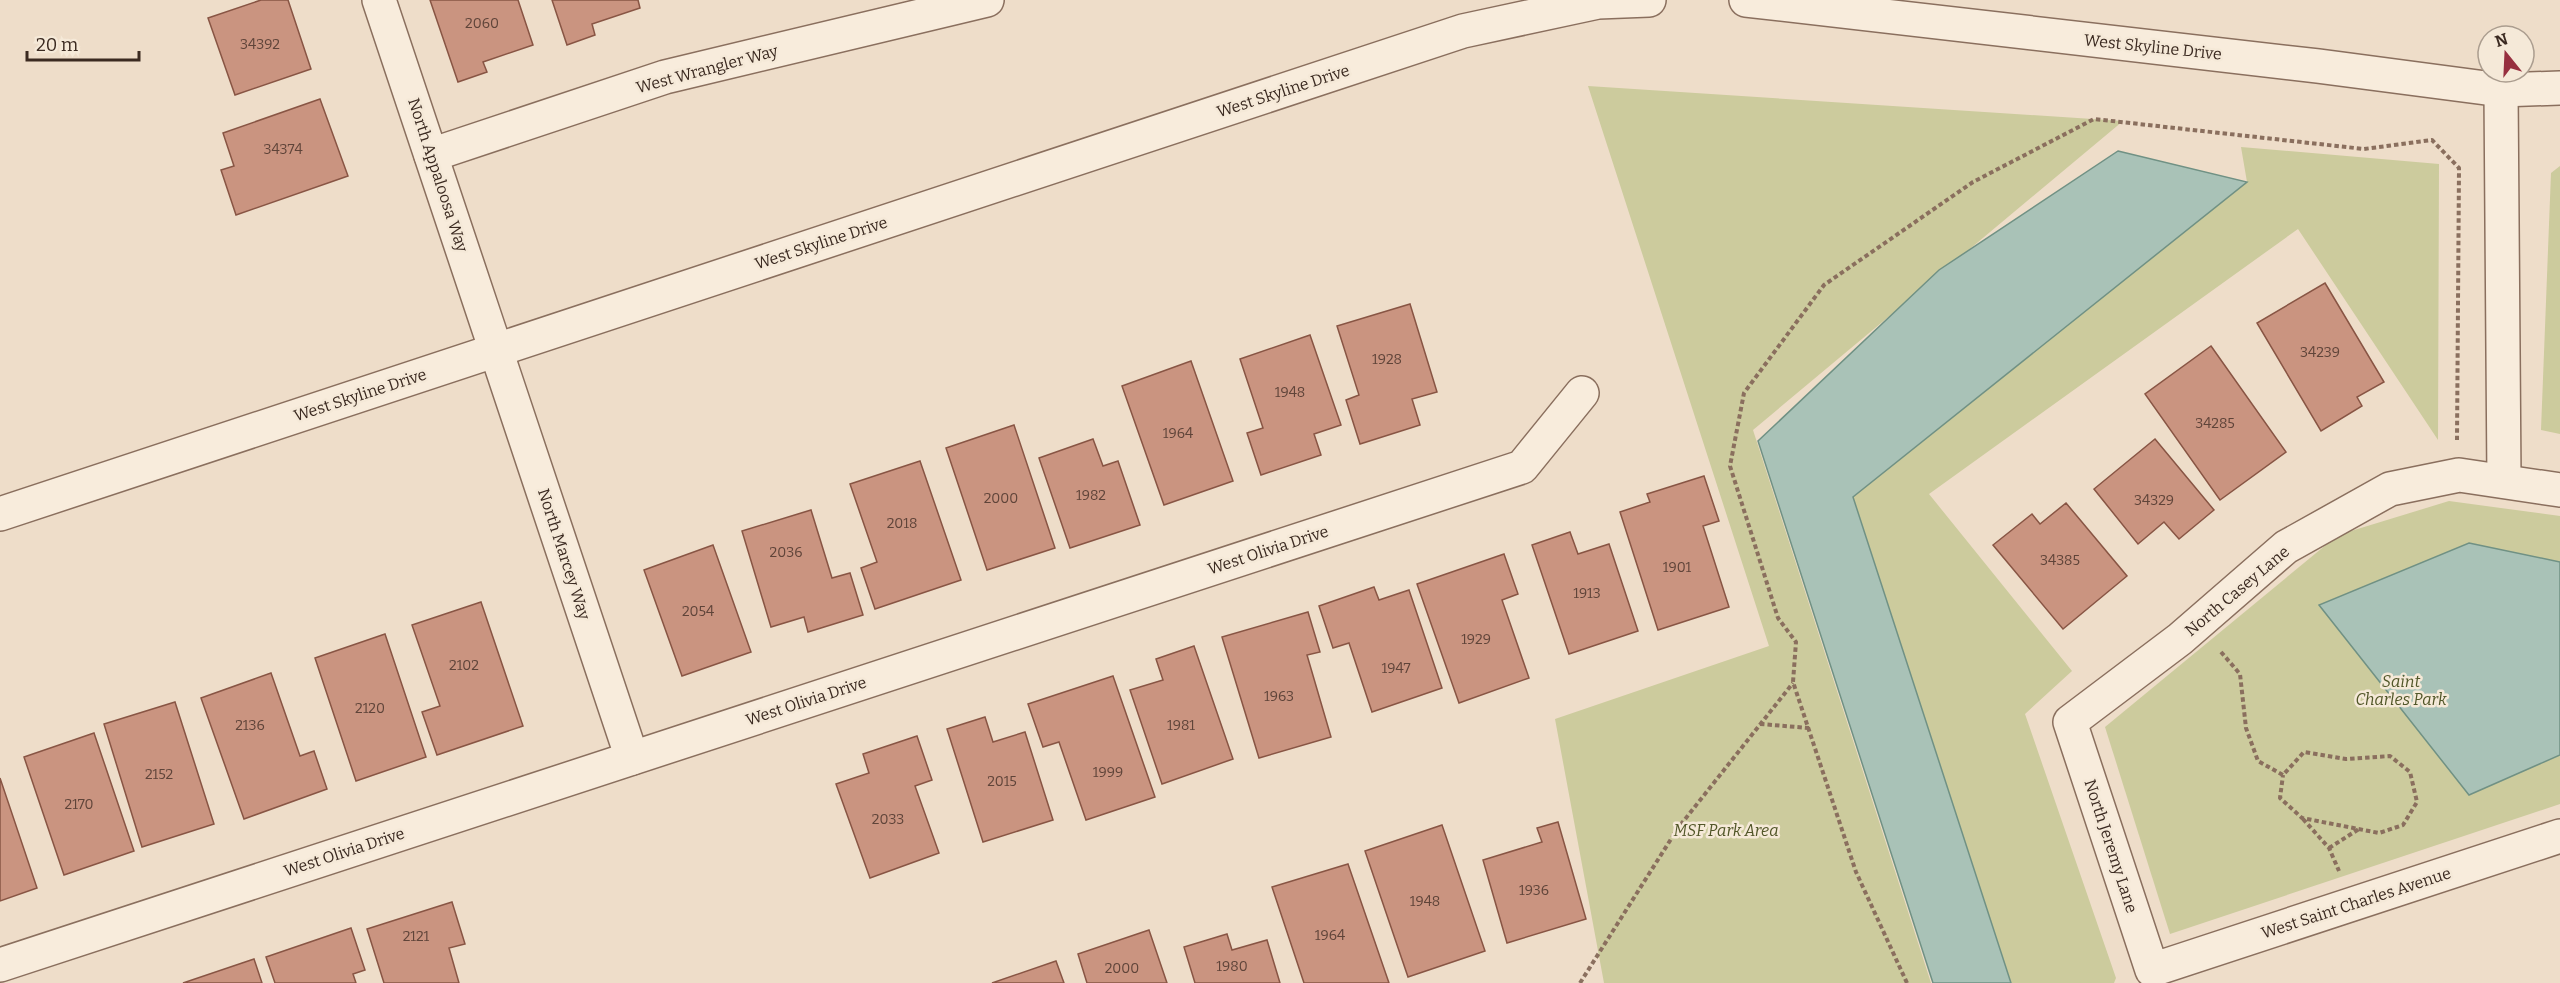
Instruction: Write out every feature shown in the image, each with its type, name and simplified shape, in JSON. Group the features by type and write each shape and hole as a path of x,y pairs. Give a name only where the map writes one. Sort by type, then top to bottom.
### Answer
{"street":[{"name":"North Appaloosa Way","path":"380,0 496,351"},
{"name":"West Wrangler Way","path":"431,155 665,77 987,0"},
{"name":"West Skyline Drive","path":"0,514 1463,31 1598,2 1649,0"},
{"name":"West Skyline Drive","path":"1746,0 2318,66 2501,90 2560,88"},
{"path":"2501,90 2504,481"},
{"name":"North Marcey Way","path":"496,351 632,758"},
{"name":"West Olivia Drive","path":"0,965 1522,466 1582,393"},
{"name":"North Casey Lane","path":"2070,722 2180,639 2286,547 2390,489 2459,475 2560,490"},
{"name":"North Jeremy Lane","path":"2070,722 2152,970"},
{"name":"West Saint Charles Avenue","path":"2152,970 2560,836"}],"path":[{"path":"1907,983 1856,872 1793,682 1796,642 1778,618 1730,466 1744,393 1824,285 1973,182 2094,119 2364,149 2432,140 2459,168 2456,446"},
{"path":"2218,648 2240,674 2246,728 2258,761 2283,775"},
{"path":"1580,983 1678,828 1793,682"},
{"path":"1760,724 1809,728"},
{"path":"2302,818 2379,833 2403,825 2416,802 2410,772 2390,756 2346,759 2304,752 2283,775 2280,798 2329,848 2341,876"},
{"path":"2329,848 2359,829"}],"green space":[{"name":"MSF Park Area","path":"1588,86 2123,121 1753,430 1931,983 1604,983 1555,719 1769,646"},
{"path":"2241,147 2439,164 2438,440 2298,229 1929,494 2072,671 2025,714 2116,978 2114,983 2011,983 1853,497 2247,182"},
{"path":"2560,166 2560,434 2541,430 2551,173"},
{"name":"Saint Charles Park","path":"2449,501 2560,516 2560,804 2170,934 2105,727 2338,535"}],"shaded area":[{"path":"2118,151 2247,182 1853,497 2011,983 1933,983 1758,441 1939,270"},
{"path":"2469,543 2560,562 2560,755 2469,795 2319,605"}],"building":[{"path":"261,0 288,0 311,69 235,95 208,18"},
{"path":"430,0 518,0 533,45 483,62 487,72 458,82"},
{"path":"552,0 638,0 640,8 592,24 595,35 567,45"},
{"path":"320,99 348,176 236,215 221,170 234,166 223,133"},
{"path":"2325,283 2384,382 2357,397 2362,406 2321,431 2257,323"},
{"path":"1410,304 1437,392 1412,399 1420,425 1360,444 1346,400 1359,395 1337,326"},
{"path":"1310,335 1341,425 1314,434 1321,455 1261,475 1247,433 1263,428 1240,359"},
{"path":"2211,346 2286,452 2220,500 2145,394"},
{"path":"1191,361 1233,481 1164,505 1122,386"},
{"path":"1014,425 1055,548 987,570 946,448"},
{"path":"1093,439 1103,466 1118,461 1140,525 1070,548 1039,458"},
{"path":"2155,439 2214,510 2179,539 2164,522 2138,544 2094,489"},
{"path":"920,461 961,580 875,609 861,568 877,562 850,484"},
{"path":"1704,476 1719,521 1703,526 1729,607 1658,630 1620,512 1650,502 1647,494"},
{"path":"2066,503 2127,576 2063,629 1993,545 2032,514 2040,524"},
{"path":"811,510 832,578 850,573 863,615 808,632 804,617 771,627 742,531"},
{"path":"1570,532 1578,554 1609,544 1638,631 1569,654 1532,545"},
{"path":"713,545 751,652 682,676 644,570"},
{"path":"1504,554 1518,594 1502,600 1529,678 1459,703 1417,584"},
{"path":"1374,587 1379,600 1409,590 1442,688 1372,712 1349,643 1333,648 1319,606"},
{"path":"481,602 523,726 437,755 422,712 440,706 412,625"},
{"path":"1308,612 1320,652 1307,655 1331,737 1259,758 1222,637"},
{"path":"385,634 426,757 356,781 315,658"},
{"path":"1194,646 1233,759 1162,784 1130,690 1163,680 1156,659"},
{"path":"271,673 300,756 314,751 327,789 244,819 201,698"},
{"path":"1113,676 1155,797 1086,820 1059,742 1043,747 1028,704"},
{"path":"175,702 214,824 142,847 104,724"},
{"path":"985,717 993,742 1025,732 1053,820 983,842 947,729"},
{"path":"94,733 134,851 64,875 24,757"},
{"path":"917,736 932,780 915,786 939,853 870,878 836,784 869,773 863,754"},
{"path":"0,778 37,888 0,901"},
{"path":"1558,822 1586,919 1507,943 1483,860 1542,842 1537,828"},
{"path":"1442,825 1485,951 1408,977 1365,851"},
{"path":"1348,864 1389,983 1304,983 1272,887"},
{"path":"452,902 465,944 449,948 459,983 384,983 367,929"},
{"path":"351,928 365,970 353,974 356,983 275,983 266,957"},
{"path":"1149,930 1167,983 1087,983 1078,954"},
{"path":"1227,934 1232,950 1267,940 1280,983 1195,983 1184,947"},
{"path":"254,959 262,983 183,983"},
{"path":"1056,961 1064,983 992,983"}]}
